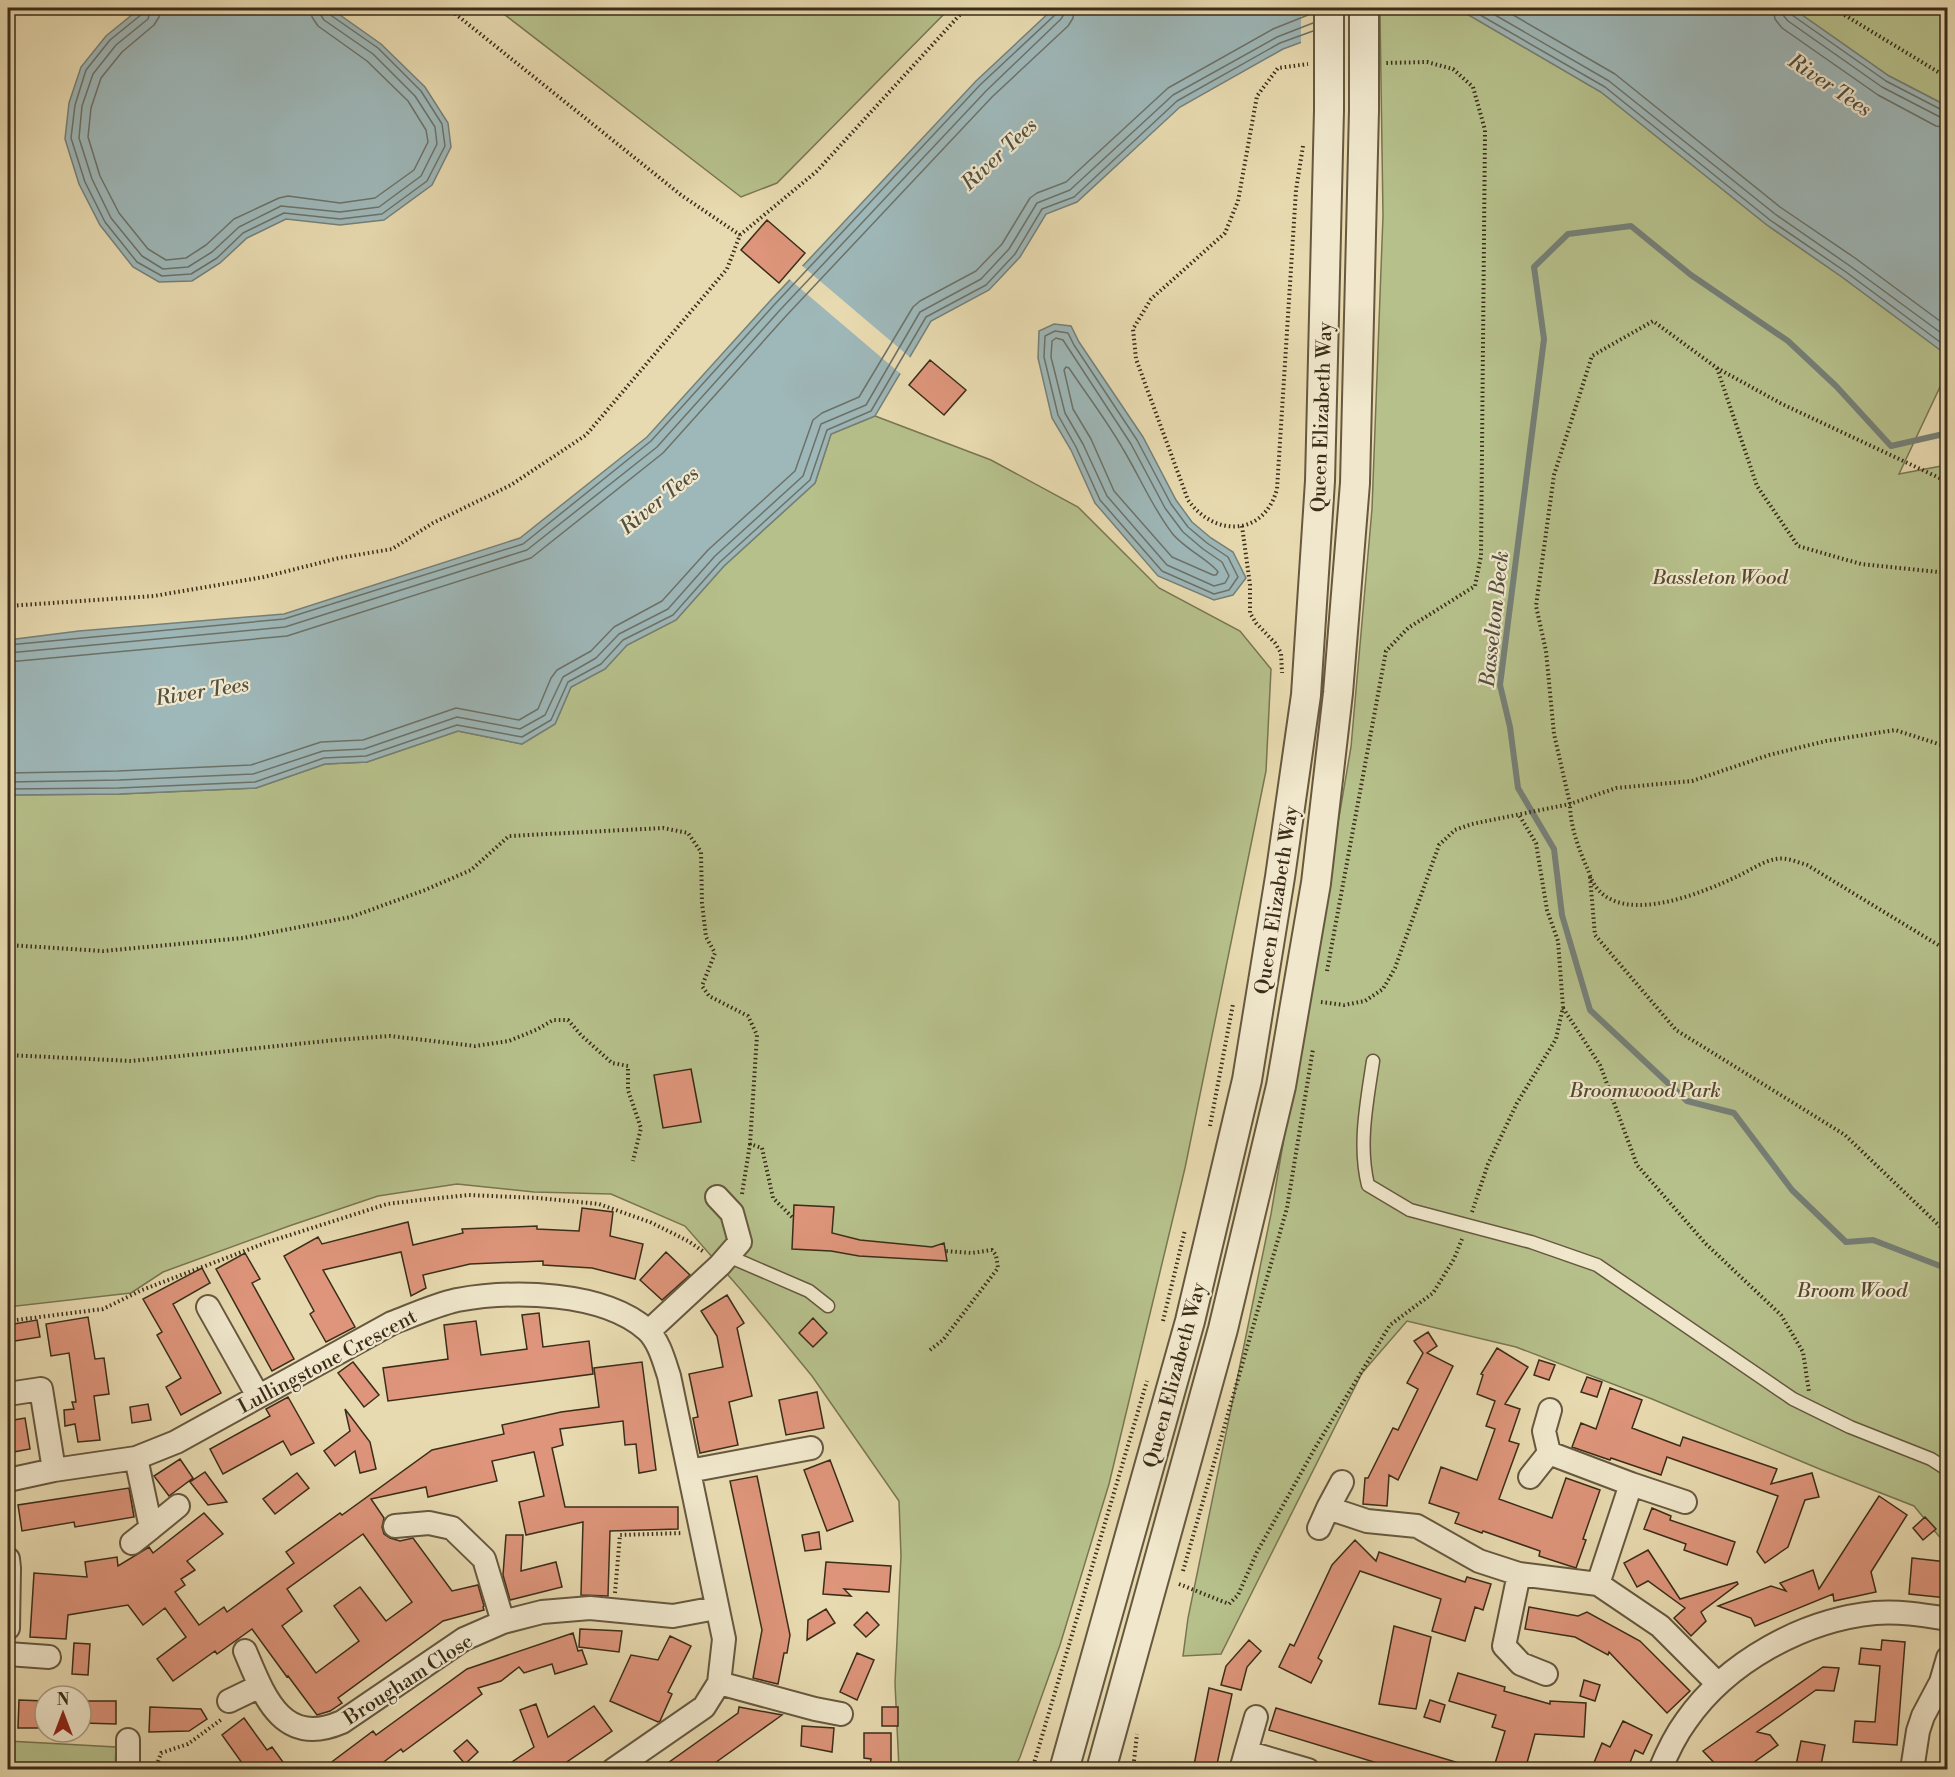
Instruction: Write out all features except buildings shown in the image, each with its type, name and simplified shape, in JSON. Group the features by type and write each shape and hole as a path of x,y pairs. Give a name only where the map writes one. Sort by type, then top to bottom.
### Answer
{"street":[{"name":"Queen Elizabeth Way","path":"1064,1770 1190,1321 1247,1080 1280,878 1306,695 1320,481 1329,110 1329,8"},
{"name":"Queen Elizabeth Way","path":"1101,1770 1226,1318 1281,1086 1316,883 1338,693 1355,483 1364,110 1364,8"},
{"path":"613,1770 644,1761 704,1707 719,1683 724,1639 669,1376 661,1353 649,1331 740,1242 725,1205"},
{"name":"Lullingstone Crescent","path":"8,1480 54,1470 136,1458 176,1442 392,1323 457,1300 506,1295 577,1301 612,1308 649,1331"},
{"path":"208,1307 258,1396"},
{"path":"8,1394 41,1389 54,1470"},
{"path":"1549,1453 1544,1431 1550,1410"},
{"path":"689,1471 811,1448"},
{"path":"1530,1477 1549,1453"},
{"path":"1549,1453 1685,1502"},
{"path":"136,1458 151,1528"},
{"path":"1342,1482 1324,1518 1417,1526 1479,1561 1520,1574 1598,1584 1660,1626 1719,1684"},
{"path":"1598,1584 1631,1484"},
{"path":"132,1544 178,1506"},
{"path":"395,1526 429,1523 452,1528 484,1559 502,1622"},
{"path":"8,1559 8,1628"},
{"path":"1520,1574 1504,1646 1521,1664 1546,1674"},
{"name":"Brougham Close","path":"244,1651 260,1686 279,1716 300,1729 328,1729 342,1722 464,1639 502,1622 542,1612 590,1608 673,1616 716,1608"},
{"path":"1660,1770 1671,1745 1686,1721 1704,1699 1750,1660 1786,1638 1834,1621 1874,1613 1921,1614 1947,1619"},
{"path":"8,1654 49,1657"},
{"path":"1912,1770 1918,1731 1923,1716 1941,1682 1947,1658"},
{"path":"719,1683 841,1714"},
{"path":"229,1701 260,1686"},
{"path":"1256,1717 1244,1761 1308,1770"},
{"path":"128,1740 128,1770"}],"lane":[{"path":"1373,1061 1364,1132 1363,1166 1368,1185 1410,1210 1531,1242 1597,1266 1793,1399 1850,1427 1931,1459 1947,1470"},
{"path":"724,1260 809,1291 828,1306"}],"path":[{"path":"448,8 681,195 740,235"},
{"path":"8,606 154,596 264,577 339,558 392,549 433,523 510,485 586,435 728,269 740,235 817,171 966,8"},
{"path":"1833,8 1947,78"},
{"path":"1282,675 1281,653 1250,613 1249,576 1242,526 1256,520 1268,510 1274,501 1277,489 1296,190 1303,144"},
{"path":"1947,482 1782,404 1717,368 1653,321 1592,356 1554,475 1536,606 1546,651 1554,734 1570,813 1580,852 1596,887 1612,900 1628,905 1663,903 1713,887 1775,859 1788,859 1807,865 1947,951"},
{"path":"1717,368 1757,486 1798,546 1861,564 1947,573"},
{"path":"1321,1002 1344,1005 1365,1001 1383,989 1395,968 1439,845 1455,830 1472,824 1570,804 1616,788 1692,781 1780,752 1826,741 1895,730 1947,747"},
{"path":"1179,1584 1229,1604 1238,1595 1263,1541 1390,1325 1432,1293 1454,1259 1488,1164 1517,1103 1556,1039 1563,1007 1558,941 1547,910 1536,843 1519,815"},
{"path":"8,945 103,951 243,938 351,917 425,890 471,870 509,836 663,828 688,833 701,852 702,903 706,937 715,952 702,986 709,996 748,1016 757,1035 750,1144 742,1196 725,1205"},
{"path":"1589,873 1594,935 1676,1030 1845,1135 1947,1234"},
{"path":"1208,1135 1234,999"},
{"path":"1563,1007 1600,1065 1637,1165 1705,1243 1781,1315 1803,1352 1811,1408"},
{"path":"8,1055 131,1061 390,1036 475,1046 509,1041 553,1020 568,1020 612,1063 628,1066 628,1090 641,1128 633,1161"},
{"path":"750,1144 762,1148 773,1198 793,1218"},
{"path":"8,1321 102,1309 142,1290 268,1242 387,1204 469,1195 600,1204 650,1222 724,1260"},
{"path":"1162,1328 1186,1226"},
{"path":"930,1350 943,1340 998,1268 996,1255 992,1250 972,1253 945,1251"},
{"path":"1032,1770 1149,1374"},
{"path":"613,1611 620,1535 702,1532"},
{"path":"155,1770 161,1753 188,1744 234,1710 229,1701"}],"green space":[{"path":"496,8 950,8 777,183 741,197"},
{"path":"1792,8 1947,8 1947,106 1889,76"},
{"name":"Broomwood Park","path":"1462,11 1601,92 1767,225 1947,355 1947,372 1899,474 1947,465 1947,1546 1914,1506 1652,1399 1516,1347 1407,1321 1362,1373 1221,1654 1183,1656 1188,1618 1271,1214 1351,747 1372,509 1383,216 1380,13"},
{"path":"875,416 991,460 1078,507 1159,588 1240,631 1271,669 1266,771 1185,1168 1109,1484 1060,1645 1014,1769 899,1769 895,1683 901,1556 899,1501 812,1376 685,1226 611,1194 534,1192 457,1184 378,1196 163,1272 131,1293 8,1307 8,795 119,794 256,788 325,764 367,762 458,731 522,744 555,724 571,687 605,669 627,645 676,620 724,566 815,483 831,434"},
{"path":"8,1741 116,1747 115,1769 8,1769"}],"water":[{"path":"144,8 330,8 381,44 425,87 448,123 451,147 432,185 384,220 340,225 286,219 247,238 220,263 192,281 159,282 133,267 100,225 79,184 65,139 69,103 81,67 106,36 138,10"},
{"name":"River Tees","path":"1054,8 1792,8 1889,76 1947,106 1947,355 1767,225 1601,92 1462,11 1380,13 1283,49 1180,107 1077,202 1046,214 1020,257 989,290 931,321 875,416 831,434 815,483 724,566 676,620 627,645 605,669 571,687 555,724 522,744 458,731 367,762 325,764 256,788 119,794 8,795 8,640 79,631 284,614 520,538 647,437 770,301 976,81"},
{"path":"1054,324 1071,326 1079,342 1143,437 1176,500 1192,522 1233,552 1246,578 1233,595 1214,600 1158,576 1095,503 1071,450 1052,418 1038,358 1039,331"}],"pier":[{"path":"1301,8 1380,8 1380,16 1301,45"},
{"path":"800,264 912,359 902,375 788,278"}],"waterway":[{"name":"Basselton Beck","path":"1948,433 1891,446 1836,386 1788,341 1691,275 1631,226 1568,234 1534,267 1544,339 1500,685 1510,727 1518,788 1554,849 1562,915 1590,1010 1687,1101 1734,1113 1792,1190 1846,1242 1873,1240 1948,1269"}],"park label":[{"name":"Bassleton Wood","path":"1720,577"},
{"name":"Broom Wood","path":"1852,1290"}]}
